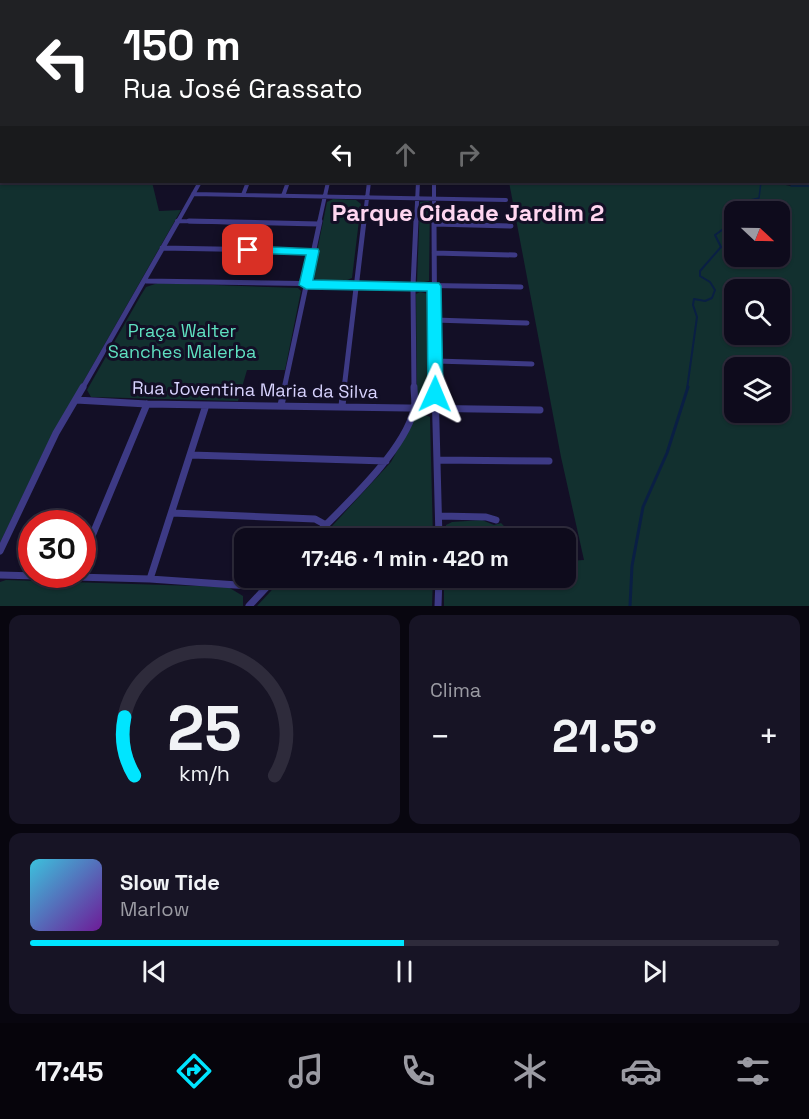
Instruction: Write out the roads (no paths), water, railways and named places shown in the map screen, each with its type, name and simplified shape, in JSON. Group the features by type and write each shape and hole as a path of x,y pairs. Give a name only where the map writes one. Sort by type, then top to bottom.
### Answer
{"street":[{"path":"0,551 49,448 146,281 199,183"},
{"path":"243,195 248,183"},
{"path":"284,196 288,183"},
{"path":"280,405 328,183"},
{"path":"342,405 369,183"},
{"path":"323,528 386,461 398,443 414,410 414,286 418,183"},
{"path":"434,183 435,410 439,528"},
{"path":"193,194 506,200"},
{"path":"177,221 319,224"},
{"path":"434,224 512,225"},
{"path":"162,248 313,251"},
{"path":"434,253 515,255"},
{"path":"146,281 521,287"},
{"path":"435,320 527,324"},
{"path":"436,361 532,364"},
{"name":"Rua Joventina Maria da Silva","path":"76,400 147,404 342,405 414,410 540,411"},
{"path":"96,526 147,404"},
{"path":"150,579 206,405"},
{"path":"190,455 386,461"},
{"path":"437,460 549,461"},
{"path":"172,513 315,519 326,525"},
{"path":"440,516 486,517 496,520"},
{"path":"0,575 18,575"},
{"path":"96,576 234,585"},
{"path":"249,606 264,588"},
{"path":"438,606 439,588"}],"waterway":[{"path":"746,201 759,198 761,183"},
{"path":"791,186 809,186"},
{"path":"687,389 697,317 693,305 694,299 705,301 712,298 715,290 710,282 700,276 700,271 721,247 715,235 724,230"},
{"path":"630,606 632,566 643,507 667,453 688,387"}],"district":[{"name":"Parque Cidade Jardim 2","path":"468,213"}],"park label":[{"name":"Praça Walter Sanches Malerba","path":"182,341"}]}
